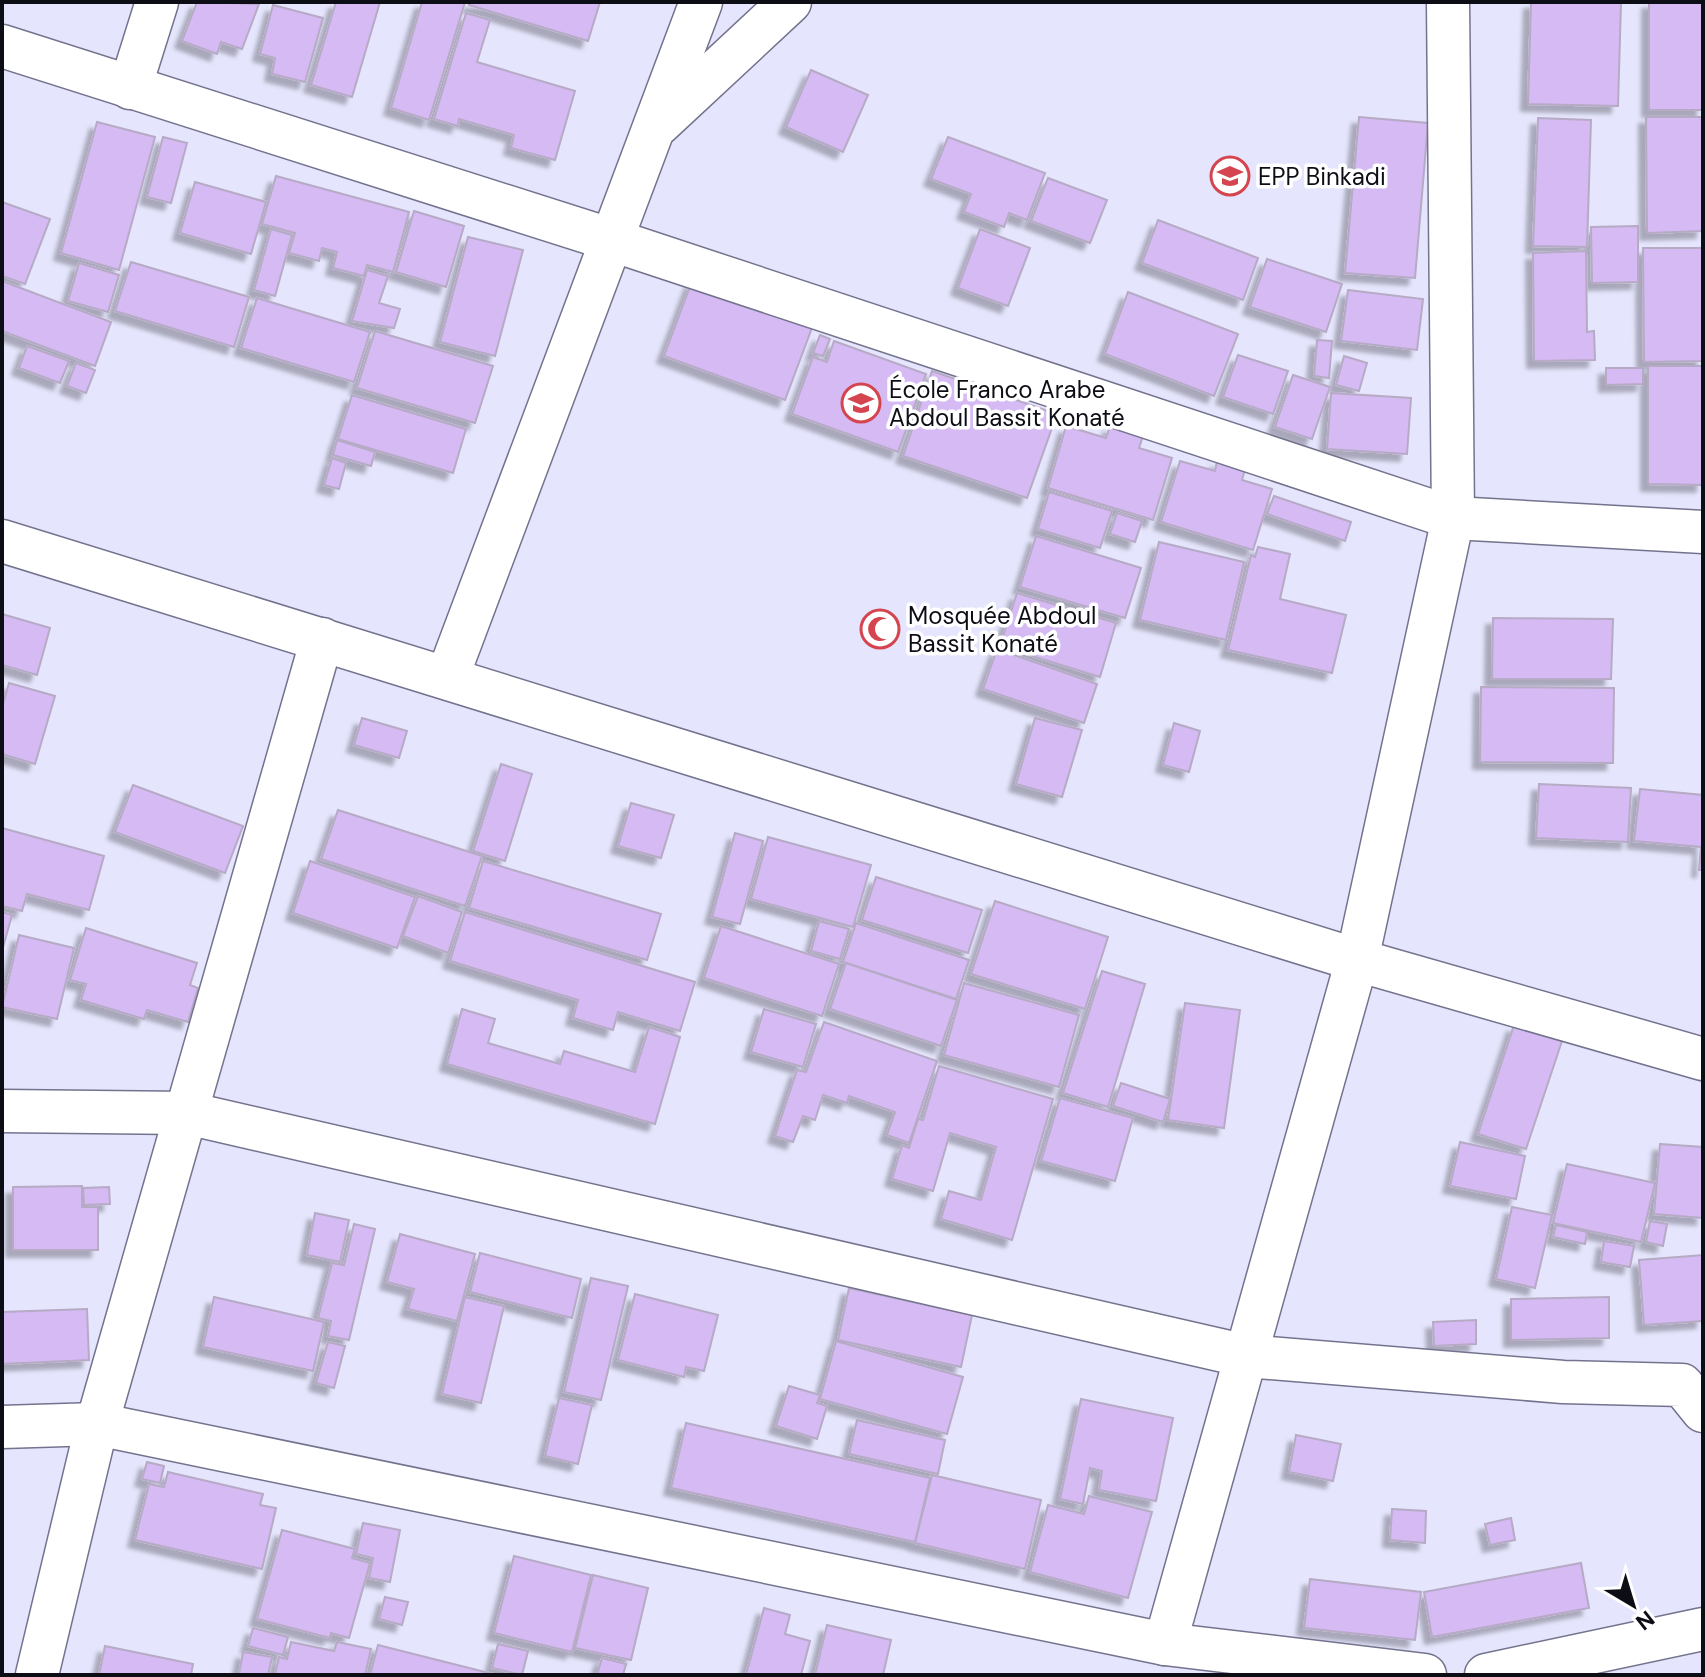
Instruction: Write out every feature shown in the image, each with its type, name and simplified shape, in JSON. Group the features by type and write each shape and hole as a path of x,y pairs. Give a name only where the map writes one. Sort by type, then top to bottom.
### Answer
{"street":[{"path":"130,88 157,2"},
{"path":"447,678 609,239 701,2"},
{"path":"652,130 790,2"},
{"path":"1165,1644 1357,960 1453,518 1448,2"},
{"path":"2,46 609,239 1453,518 1703,532"},
{"path":"2,541 1357,960 1703,1059"},
{"path":"37,1675 97,1424 322,639"},
{"path":"2,1111 187,1113 1246,1356 1563,1382 1682,1385 1703,1411"},
{"path":"2,1427 97,1424 1165,1644 1425,1675"},
{"path":"1486,1675 1703,1629"}],"building":[{"path":"197,2 259,4 242,49 221,42 217,54 182,41"},
{"path":"336,2 380,2 352,97 311,85"},
{"path":"422,2 465,2 429,120 391,108"},
{"path":"470,2 600,2 588,41 469,5"},
{"path":"1531,2 1621,3 1618,106 1528,104"},
{"path":"1649,2 1703,2 1703,110 1649,110"},
{"path":"273,5 323,18 305,82 272,74 275,58 260,54"},
{"path":"466,13 490,20 477,62 575,91 555,160 511,148 514,135 459,119 458,126 434,119"},
{"path":"811,70 868,95 843,152 786,127"},
{"path":"1359,117 1428,123 1415,278 1345,273"},
{"path":"1646,117 1703,117 1703,231 1647,233"},
{"path":"1538,118 1591,120 1587,247 1533,246"},
{"path":"97,122 155,137 119,270 61,253"},
{"path":"163,137 187,143 171,203 147,197"},
{"path":"948,137 1045,173 1027,220 1009,213 1004,227 964,212 971,194 931,179"},
{"path":"276,176 409,212 393,272 367,265 364,276 333,268 337,252 322,248 319,261 289,253 295,233 262,224"},
{"path":"1048,178 1107,200 1090,243 1031,221"},
{"path":"195,182 266,202 251,254 180,233"},
{"path":"2,202 50,219 25,284 2,276"},
{"path":"414,211 464,226 446,287 396,272"},
{"path":"1158,220 1258,258 1243,300 1142,263"},
{"path":"1638,226 1638,282 1592,283 1591,227"},
{"path":"271,229 292,235 275,296 254,290"},
{"path":"980,229 1030,248 1008,306 958,288"},
{"path":"468,237 523,250 495,356 440,342"},
{"path":"1643,248 1703,248 1703,361 1644,362"},
{"path":"1586,251 1587,332 1594,331 1595,360 1534,361 1533,253"},
{"path":"1267,259 1342,284 1326,332 1250,307"},
{"path":"131,262 249,297 234,347 115,311"},
{"path":"79,263 119,275 108,312 68,301"},
{"path":"367,270 388,276 379,303 400,309 394,328 352,321"},
{"path":"2,281 111,322 95,366 2,331"},
{"path":"692,281 813,325 785,400 664,356"},
{"path":"1348,290 1423,299 1417,350 1341,341"},
{"path":"1128,292 1238,334 1214,396 1105,354"},
{"path":"257,298 370,332 354,382 241,348"},
{"path":"375,331 493,366 475,423 357,388"},
{"path":"820,335 830,339 823,356 813,353"},
{"path":"1317,340 1332,341 1329,378 1314,376"},
{"path":"834,341 926,374 898,452 792,414 813,357 827,362"},
{"path":"27,346 69,361 60,383 19,368"},
{"path":"1238,355 1288,371 1273,414 1223,397"},
{"path":"1344,356 1367,363 1359,391 1336,385"},
{"path":"76,363 95,370 86,393 67,386"},
{"path":"1648,366 1703,366 1703,485 1648,484"},
{"path":"1606,368 1643,368 1643,384 1606,385"},
{"path":"932,371 1057,414 1027,498 903,456"},
{"path":"1293,375 1330,387 1312,439 1275,427"},
{"path":"1331,393 1411,398 1407,454 1327,449"},
{"path":"352,395 466,429 453,473 338,439"},
{"path":"1066,426 1106,438 1110,426 1143,436 1139,448 1172,458 1153,520 1048,488"},
{"path":"337,440 375,452 371,466 333,455"},
{"path":"332,458 346,463 339,489 324,485"},
{"path":"1180,461 1215,471 1217,461 1245,469 1242,480 1272,489 1253,550 1161,522"},
{"path":"1049,492 1112,511 1100,548 1038,529"},
{"path":"1274,496 1351,522 1345,541 1267,514"},
{"path":"1117,513 1142,521 1135,542 1110,534"},
{"path":"1036,536 1141,568 1125,618 1020,587"},
{"path":"1159,542 1244,562 1226,640 1140,620"},
{"path":"1258,547 1290,554 1280,599 1346,615 1332,673 1228,650 1251,555 1255,557"},
{"path":"1017,593 1116,623 1100,677 1000,646"},
{"path":"2,614 50,628 37,675 2,665"},
{"path":"1493,618 1613,619 1611,679 1492,679"},
{"path":"997,649 1097,684 1084,723 983,689"},
{"path":"9,683 55,696 35,764 2,754 2,707"},
{"path":"1481,687 1614,688 1613,763 1480,762"},
{"path":"362,718 407,731 399,758 354,745"},
{"path":"1035,718 1082,730 1062,797 1016,784"},
{"path":"1174,723 1200,731 1189,772 1163,765"},
{"path":"501,764 532,774 505,861 473,851"},
{"path":"1539,784 1631,788 1628,842 1536,838"},
{"path":"133,785 243,826 225,873 115,832"},
{"path":"1640,789 1703,795 1703,870 1699,870 1701,847 1634,841"},
{"path":"631,803 674,815 661,858 618,846"},
{"path":"338,810 482,856 465,906 321,859"},
{"path":"2,828 104,856 89,910 27,894 22,911 2,906"},
{"path":"735,833 763,841 740,924 712,917"},
{"path":"768,837 871,865 853,927 751,899"},
{"path":"310,861 415,897 397,948 293,913"},
{"path":"483,861 661,914 647,960 469,908"},
{"path":"876,877 982,910 968,953 862,920"},
{"path":"418,896 462,912 448,953 403,936"},
{"path":"995,901 1108,937 1085,1009 971,974"},
{"path":"2,912 12,915 2,951"},
{"path":"465,912 695,982 680,1031 618,1012 613,1030 573,1018 578,1000 450,961"},
{"path":"819,921 849,929 840,959 811,951"},
{"path":"856,923 969,960 956,999 843,962"},
{"path":"721,926 839,964 822,1016 704,978"},
{"path":"86,928 197,963 190,985 198,988 188,1022 147,1010 144,1019 81,1000 86,984 70,980"},
{"path":"19,935 74,948 57,1019 2,1007"},
{"path":"846,963 957,1000 941,1046 830,1009"},
{"path":"1102,971 1145,984 1108,1107 1063,1093"},
{"path":"964,983 1079,1015 1059,1087 944,1055"},
{"path":"1185,1003 1240,1010 1224,1128 1168,1120"},
{"path":"462,1009 495,1019 488,1043 560,1064 564,1051 635,1072 649,1027 680,1037 655,1124 447,1064"},
{"path":"764,1009 816,1024 803,1067 751,1052"},
{"path":"824,1022 937,1061 909,1143 887,1135 895,1112 849,1096 847,1103 823,1095 815,1120 803,1116 793,1142 775,1136 797,1070 806,1072"},
{"path":"1514,1025 1562,1041 1526,1149 1478,1134"},
{"path":"939,1066 1053,1099 1012,1240 941,1219 949,1191 981,1200 996,1147 950,1133 933,1191 892,1179 902,1145 909,1148 918,1119 923,1120"},
{"path":"1121,1083 1170,1099 1163,1122 1113,1106"},
{"path":"1060,1098 1133,1118 1115,1181 1041,1161"},
{"path":"1460,1142 1525,1156 1516,1199 1450,1186"},
{"path":"1660,1144 1703,1147 1703,1218 1654,1214"},
{"path":"1567,1164 1655,1183 1641,1242 1553,1223"},
{"path":"82,1186 82,1207 98,1207 98,1250 13,1250 13,1187"},
{"path":"109,1187 110,1204 84,1205 83,1188"},
{"path":"1512,1207 1552,1215 1535,1288 1496,1279"},
{"path":"315,1213 349,1220 340,1262 307,1255"},
{"path":"1650,1221 1667,1224 1663,1246 1646,1242"},
{"path":"354,1224 375,1229 349,1340 328,1336 331,1321 318,1318 332,1263 344,1265"},
{"path":"1556,1225 1587,1232 1585,1244 1553,1237"},
{"path":"400,1234 475,1254 457,1321 408,1309 414,1289 387,1282"},
{"path":"1604,1241 1634,1246 1630,1267 1601,1262"},
{"path":"480,1253 581,1279 572,1318 470,1292"},
{"path":"1703,1255 1703,1321 1644,1325 1639,1260"},
{"path":"591,1278 628,1286 601,1400 564,1392"},
{"path":"849,1288 972,1315 961,1367 838,1340"},
{"path":"635,1294 718,1315 704,1371 686,1367 684,1377 618,1360"},
{"path":"214,1297 324,1322 313,1371 203,1347"},
{"path":"465,1297 504,1306 481,1403 442,1394"},
{"path":"1609,1297 1609,1338 1511,1340 1511,1299"},
{"path":"87,1309 89,1360 2,1364 2,1312"},
{"path":"1476,1320 1476,1344 1434,1346 1433,1322"},
{"path":"836,1341 963,1377 947,1434 820,1399"},
{"path":"328,1342 345,1346 334,1388 316,1383"},
{"path":"789,1386 820,1395 817,1403 827,1406 817,1439 776,1426"},
{"path":"559,1398 592,1405 578,1464 545,1456"},
{"path":"1081,1399 1173,1418 1156,1501 1099,1490 1102,1471 1090,1468 1083,1504 1060,1499"},
{"path":"857,1420 945,1440 938,1474 849,1454"},
{"path":"686,1423 930,1478 915,1542 671,1488"},
{"path":"1296,1435 1341,1444 1333,1481 1289,1472"},
{"path":"147,1462 164,1466 160,1483 142,1479"},
{"path":"168,1472 263,1494 260,1505 276,1508 262,1569 135,1540 149,1484 164,1487"},
{"path":"932,1475 1041,1500 1025,1569 915,1543"},
{"path":"1089,1496 1152,1512 1128,1598 1030,1572 1048,1505 1084,1514"},
{"path":"1392,1509 1426,1511 1425,1543 1390,1540"},
{"path":"1511,1518 1515,1540 1490,1545 1485,1524"},
{"path":"363,1523 400,1530 390,1582 369,1578 373,1558 356,1554"},
{"path":"282,1530 355,1549 352,1558 370,1563 349,1638 331,1633 330,1638 257,1619"},
{"path":"514,1556 591,1575 572,1652 494,1633"},
{"path":"1581,1563 1589,1608 1432,1637 1424,1592"},
{"path":"593,1575 648,1588 631,1660 575,1648"},
{"path":"1310,1579 1421,1592 1415,1640 1304,1628"},
{"path":"385,1597 408,1602 402,1625 379,1619"},
{"path":"764,1608 790,1615 785,1634 810,1641 801,1675 746,1675"},
{"path":"827,1625 891,1640 883,1675 815,1675"},
{"path":"253,1628 288,1637 283,1655 248,1646"},
{"path":"291,1642 334,1651 337,1642 371,1649 365,1675 275,1675 279,1657 287,1659"},
{"path":"498,1644 528,1651 522,1675 492,1668"},
{"path":"378,1645 493,1674 370,1675"},
{"path":"105,1646 193,1664 191,1675 99,1675"},
{"path":"243,1652 272,1657 268,1675 239,1674"},
{"path":"602,1658 626,1664 623,1675 597,1675"}],"place":[{"name":"EPP Binkadi","path":"1230,176"},
{"name":"École Franco Arabe Abdoul Bassit Konaté","path":"861,403"},
{"name":"Mosquée Abdoul Bassit Konaté","path":"880,629"}]}
